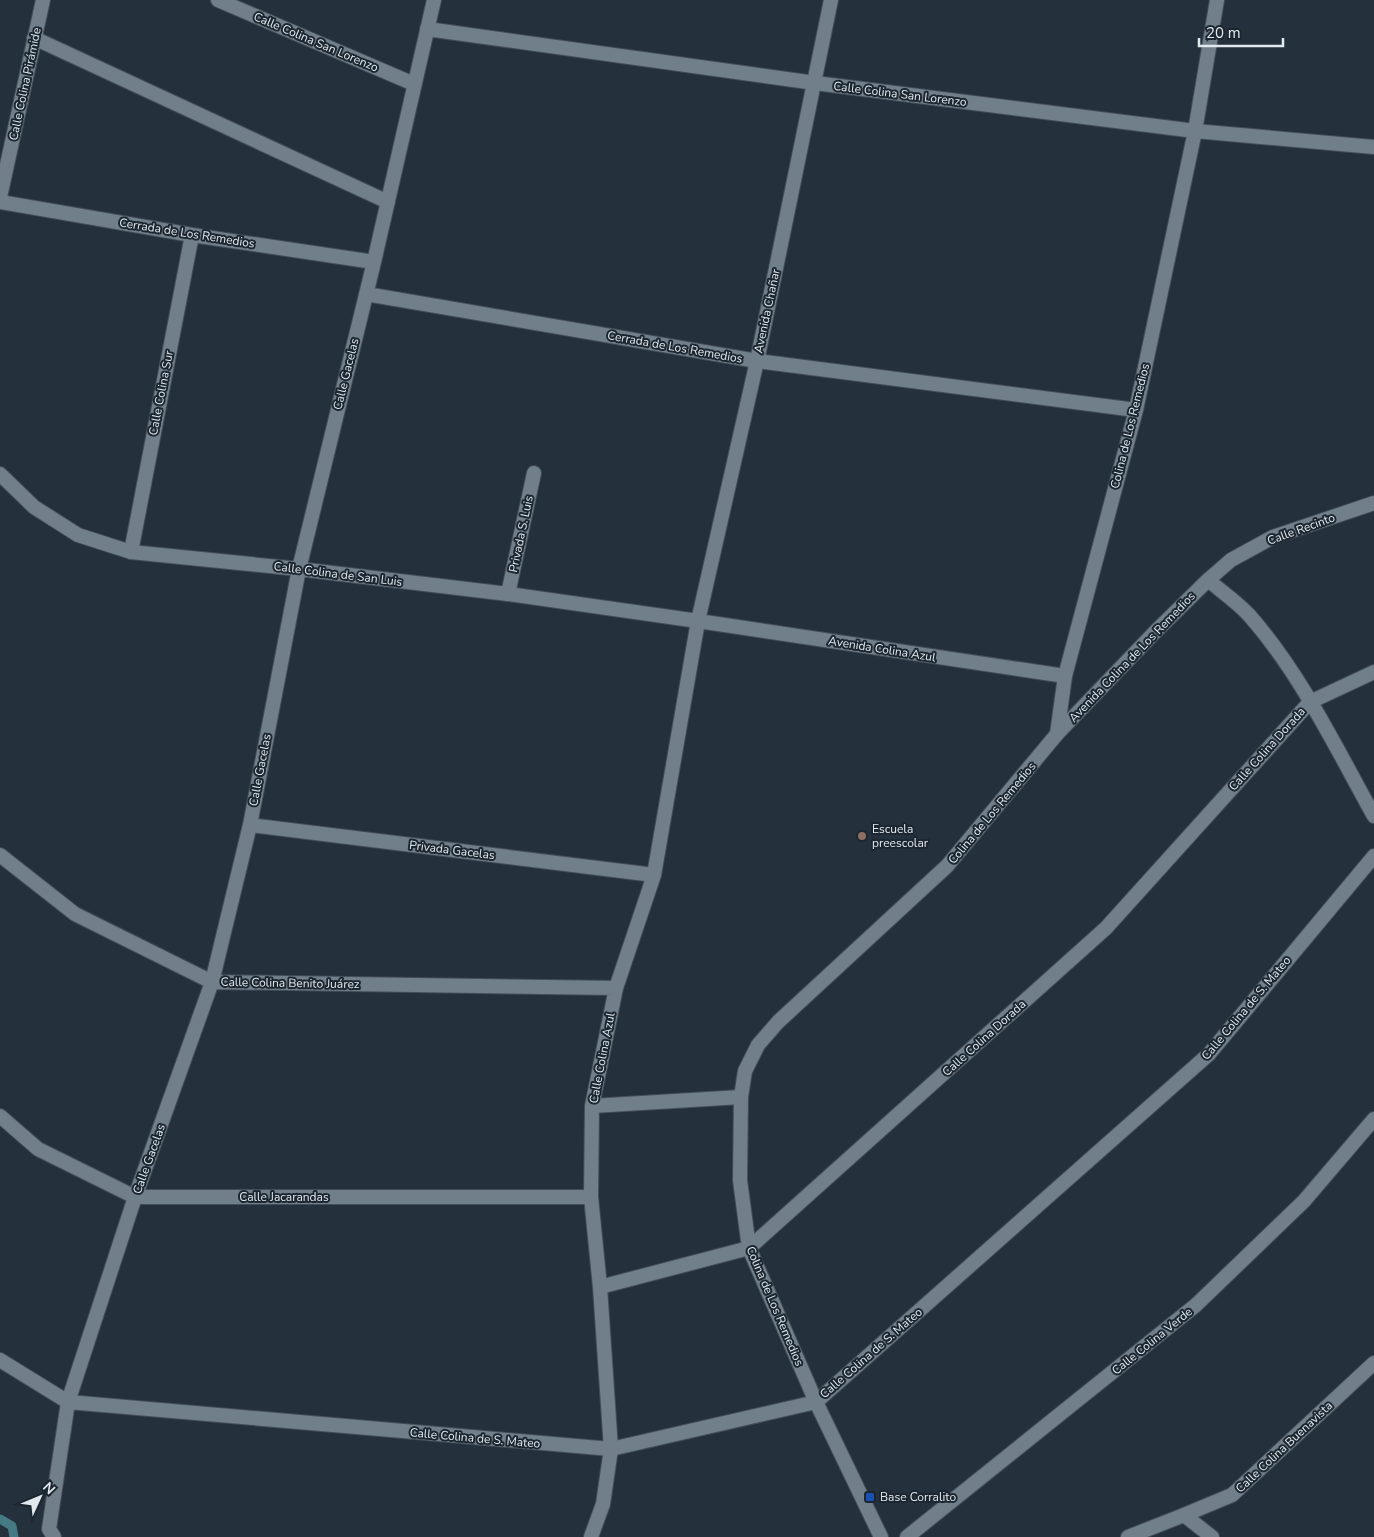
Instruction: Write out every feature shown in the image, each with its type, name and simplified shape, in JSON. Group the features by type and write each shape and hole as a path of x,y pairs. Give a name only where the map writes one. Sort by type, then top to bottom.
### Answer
{"street":[{"name":"Calle Colina Pirámide","path":"0,198 43,0"},
{"name":"Calle Colina San Lorenzo","path":"218,0 414,84"},
{"name":"Calle Gacelas","path":"51,1533 68,1402 135,1197 212,982 250,825 299,569 374,262 434,0"},
{"name":"Avenida Chañar","path":"698,621 757,361 831,0"},
{"name":"Colina de Los Remedios","path":"881,1537 816,1402 749,1248 740,1180 741,1097 745,1071 758,1045 778,1022 947,866 1058,734 1065,676 1136,410 1195,132 1217,0"},
{"name":"Calle Colina San Lorenzo","path":"427,29 815,83 1195,132 1374,147"},
{"path":"34,38 388,202"},
{"name":"Cerrada de Los Remedios","path":"0,202 192,235 374,262"},
{"name":"Calle Colina Sur","path":"131,552 192,235"},
{"name":"Cerrada de Los Remedios","path":"366,294 757,361 1136,410"},
{"name":"Privada S. Luis","path":"508,594 534,473"},
{"name":"Calle Colina de San Luis","path":"0,474 34,507 78,535 131,552 299,569 508,594 698,621"},
{"name":"Calle Recinto","path":"1208,580 1231,560 1273,537 1374,503"},
{"path":"1208,580 1248,613 1279,653 1310,702 1374,816"},
{"name":"Avenida Colina de Los Remedios","path":"1058,734 1155,632 1208,580"},
{"name":"Avenida Colina Azul","path":"698,621 1065,676"},
{"name":"Calle Colina Azul","path":"591,1537 603,1504 611,1449 600,1287 591,1197 592,1106 616,988 654,875 698,621"},
{"path":"1310,702 1374,672"},
{"name":"Calle Colina Dorada","path":"600,1287 749,1248 1106,928 1310,702"},
{"name":"Privada Gacelas","path":"250,825 654,875"},
{"name":"Calle Colina Benito Juárez","path":"0,855 75,914 212,982 616,988"},
{"name":"Calle Colina de S. Mateo","path":"68,1402 611,1449 816,1402 1209,1054 1374,856"},
{"path":"592,1106 741,1097"},
{"name":"Calle Jacarandas","path":"0,1116 38,1149 135,1197 591,1197"},
{"name":"Calle Colina Verde","path":"907,1537 1196,1305 1304,1201 1374,1118"},
{"path":"0,1360 68,1402"},
{"name":"Calle Colina Buenavista","path":"1128,1537 1232,1495 1374,1363"},
{"path":"1184,1515 1212,1537"}],"waterway":[{"path":"0,1519 12,1526 14,1537"}],"place":[{"name":"Escuela preescolar","path":"862,836"},
{"name":"Base Corralito","path":"870,1497"}]}
